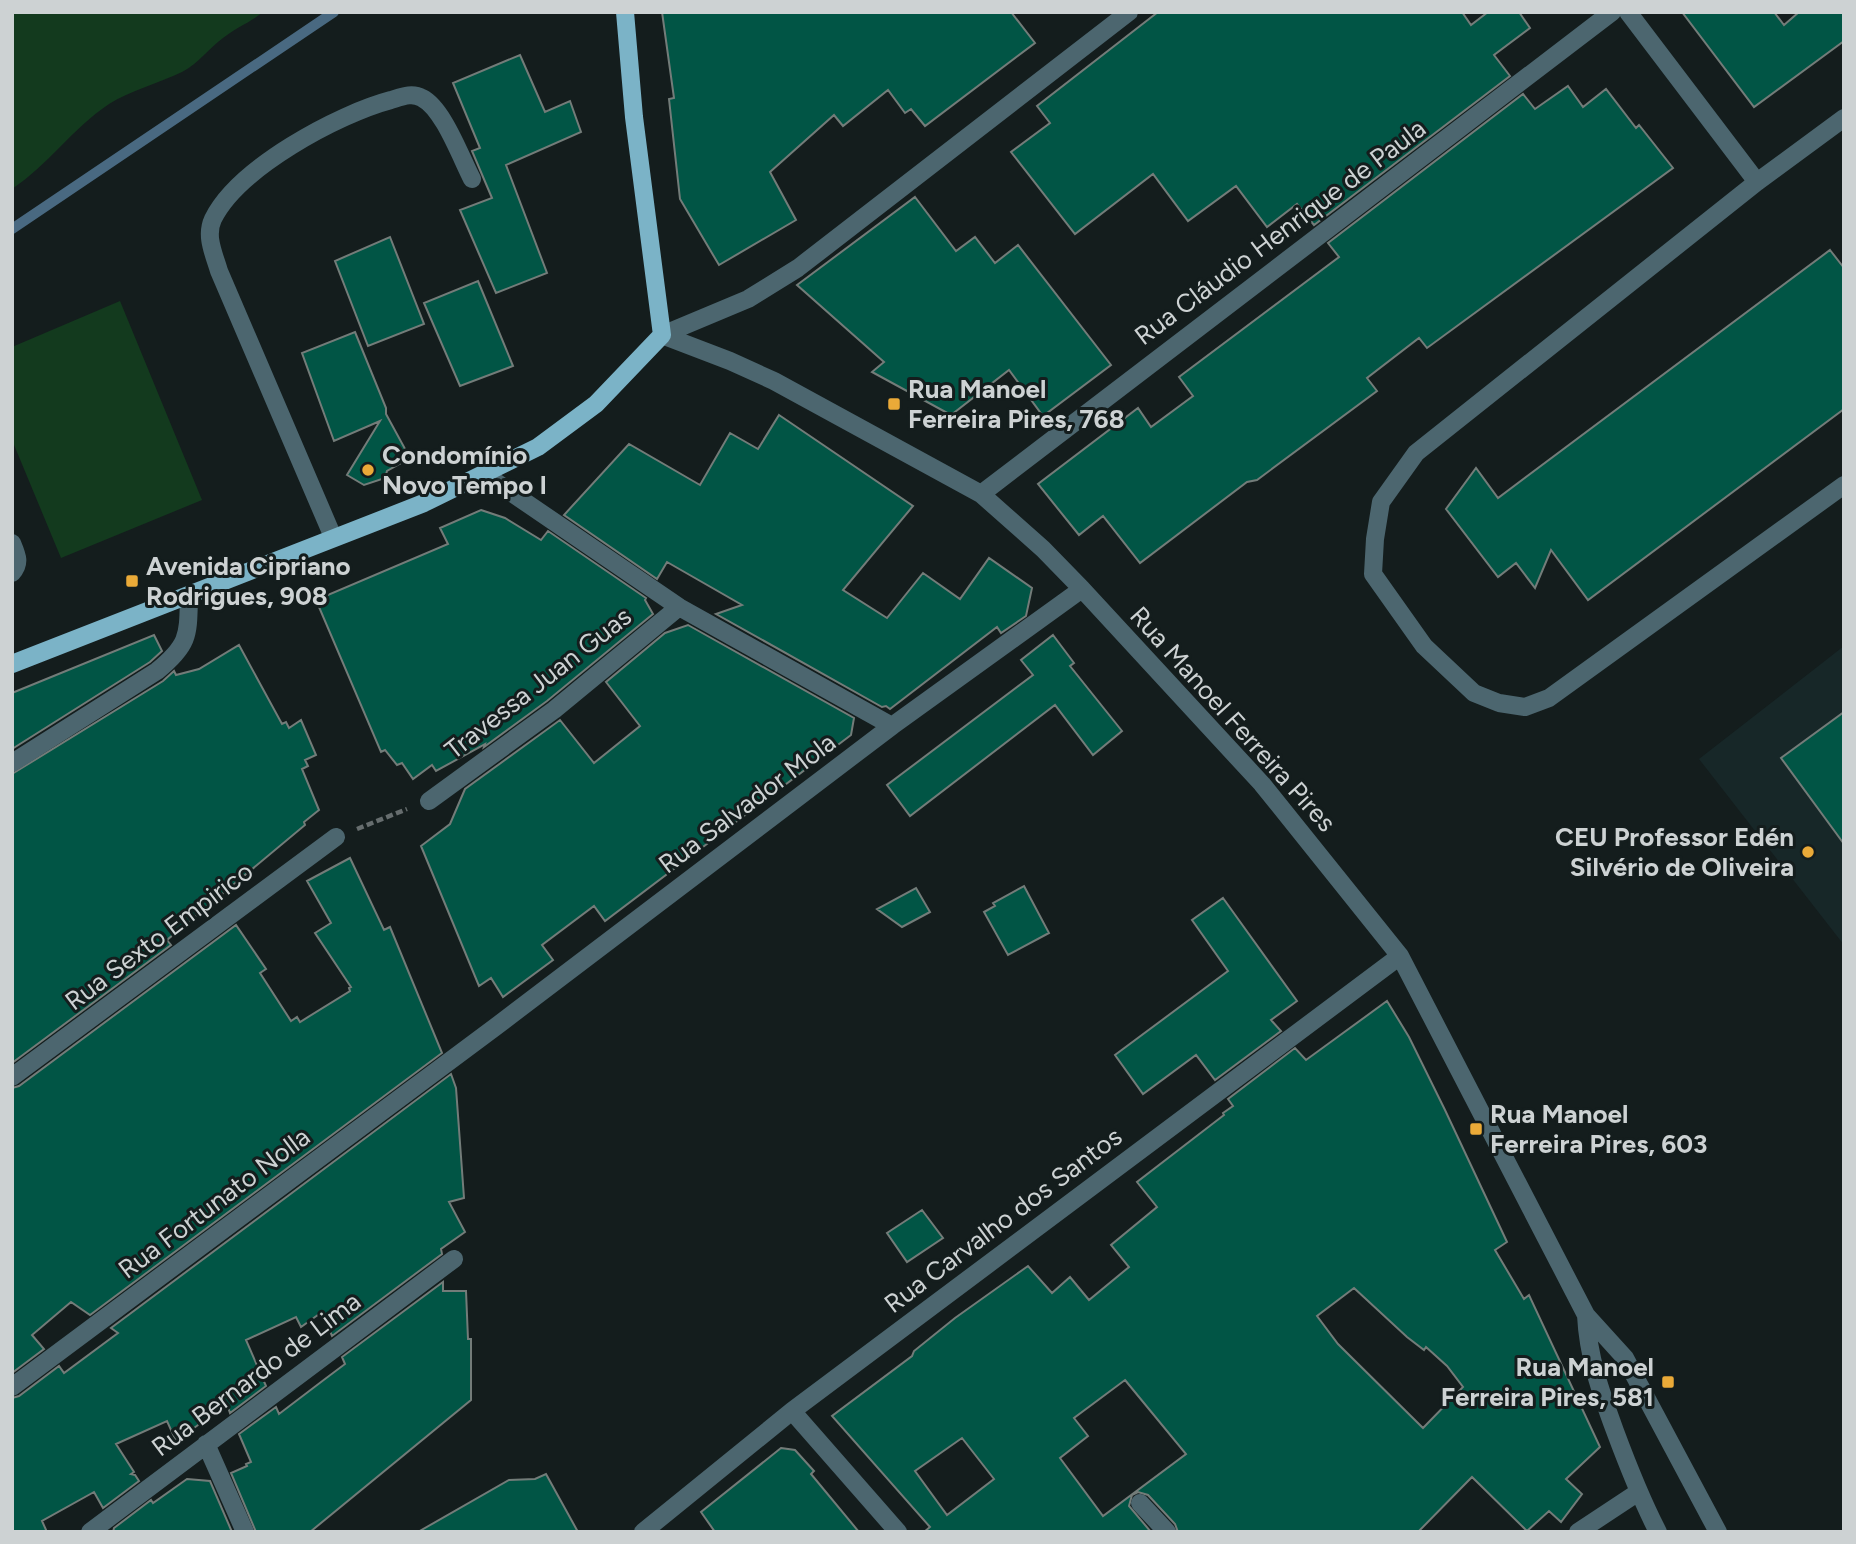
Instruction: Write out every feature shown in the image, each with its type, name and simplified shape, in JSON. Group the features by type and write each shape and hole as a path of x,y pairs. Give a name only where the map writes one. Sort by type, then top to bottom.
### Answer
{"main road":[{"path":"12,664 424,503 538,447 596,404 662,335 634,117 625,12"}],"street":[{"path":"662,335 748,299 798,268 1129,12"},
{"name":"Rua Cláudio Henrique de Paula","path":"981,494 1612,12"},
{"path":"1628,12 1756,182"},
{"path":"333,537 219,271 209,241 212,222 223,203 250,176 307,135 367,106 411,95 423,97 436,109 472,179"},
{"path":"1844,118 1756,182 1416,453 1381,502 1373,574 1424,646 1474,693 1499,704 1525,707 1549,698 1844,485"},
{"name":"Rua Manoel Ferreira Pires","path":"662,335 774,381 981,494 1043,549 1082,589 1262,783 1400,956 1586,1315 1625,1358 1718,1532"},
{"path":"484,474 679,607 892,726"},
{"path":"12,543 18,557 18,566 12,573"},
{"name":"Rua Salvador Mola","path":"447,1063 892,726 1082,589"},
{"path":"12,763 157,671 177,654 188,635 189,595"},
{"name":"Travessa Juan Guas","path":"429,800 554,710 679,607"},
{"name":"Rua Sexto Empirico","path":"12,1077 336,837"},
{"name":"Rua Carvalho dos Santos","path":"643,1532 792,1411 1400,956"},
{"name":"Rua Fortunato Nolla","path":"12,1387 447,1063"},
{"name":"Rua Bernardo de Lima","path":"90,1532 454,1259"},
{"name":"Rua Manoel Ferreira Pires","path":"1586,1315 1587,1340 1594,1374 1637,1493 1658,1532"},
{"path":"792,1411 898,1532"},
{"path":"206,1444 245,1532"},
{"path":"1578,1532 1637,1493"},
{"path":"1140,1503 1167,1532"}],"path":[{"path":"336,837 429,800"}],"shaded area":[{"name":"CEU Professor Edén Silvério de Oliveira","path":"1844,646 1844,945 1699,759"}],"green space":[{"path":"12,12 263,12 228,34 188,68 109,104 12,189"},
{"path":"120,301 202,500 61,558 12,440 12,347"}],"building":[{"path":"662,12 1011,12 1035,43 925,126 911,109 905,113 888,90 843,126 834,115 770,172 796,220 719,265 680,199 669,99 674,98"},
{"path":"1158,12 1462,12 1471,25 1488,12 1519,12 1530,28 1494,55 1510,76 1314,225 1297,204 1267,227 1236,186 1188,221 1153,174 1075,234 1011,152 1050,123 1037,106"},
{"path":"1682,12 1774,12 1784,25 1799,12 1844,12 1844,41 1754,107"},
{"path":"520,55 545,112 570,101 581,132 506,165 547,273 496,293 460,210 492,198 472,151 480,148 453,83"},
{"path":"1568,86 1583,107 1606,89 1636,128 1639,125 1673,168 1427,348 1419,338 1367,378 1377,391 1257,480 1247,482 1140,563 1103,516 1079,535 1038,484 1138,408 1151,427 1193,396 1179,377 1339,257 1328,243 1523,94 1535,109"},
{"path":"915,197 956,251 975,237 995,263 1018,245 1111,365 1043,416 1009,370 951,415 872,372 884,362 797,285"},
{"path":"390,237 424,324 368,346 335,261"},
{"path":"1830,250 1844,268 1844,409 1588,600 1551,550 1535,588 1516,563 1498,577 1446,509 1476,468 1498,498"},
{"path":"478,281 513,366 460,386 424,303"},
{"path":"355,332 386,408 386,414 410,458 387,471 385,478 364,485 347,475 380,421 334,441 302,353"},
{"path":"779,415 913,506 843,590 887,618 923,573 960,599 989,558 1032,588 1026,616 1001,633 997,627 890,709 716,614 742,605 667,562 657,579 564,515 629,444 700,485 730,433 758,449"},
{"path":"481,510 505,518 541,540 548,531 646,598 653,614 547,701 484,747 485,744 436,771 432,765 413,779 402,763 397,765 385,750 381,752 316,600 448,544 440,528"},
{"path":"688,625 854,718 851,735 605,921 594,906 542,945 553,960 503,997 491,978 479,986 421,846 450,824 465,789 560,720 594,763 640,726 606,682 665,633"},
{"path":"154,635 162,651 150,662 12,749 12,693"},
{"path":"1053,635 1074,663 1070,666 1122,731 1093,755 1055,705 910,816 887,785 1033,675 1021,660"},
{"path":"239,645 282,724 286,722 289,728 301,720 316,755 305,760 308,766 302,769 319,810 304,822 305,825 167,940 171,945 12,1063 12,774 163,681 174,671 176,675 199,669"},
{"path":"1844,712 1844,844 1781,758"},
{"path":"350,858 384,930 390,927 442,1053 90,1315 71,1302 32,1335 44,1349 12,1373 12,1088 19,1086 236,925 266,969 260,973 291,1021 297,1017 300,1022 350,991 351,987 315,933 331,923 307,881"},
{"path":"1024,886 1049,933 1008,955 984,912 995,906 993,903"},
{"path":"916,888 930,912 902,927 877,909"},
{"path":"1223,898 1297,1001 1271,1020 1281,1031 1215,1080 1196,1055 1143,1094 1115,1055 1228,971 1192,920"},
{"path":"1387,1001 1409,1037 1507,1242 1495,1250 1524,1299 1529,1295 1600,1447 1566,1479 1582,1494 1561,1522 1549,1511 1527,1531 1472,1477 1418,1532 1178,1532 1175,1524 1148,1495 1138,1492 1132,1495 1129,1506 1151,1532 924,1532 930,1527 832,1416 912,1356 914,1351 955,1318 1028,1266 1052,1293 1070,1277 1089,1300 1129,1267 1111,1245 1157,1207 1137,1182 1224,1115 1223,1113 1233,1106 1228,1099 1295,1048 1306,1060","holes":["1354,1288 1407,1337 1424,1350 1426,1347 1447,1366 1463,1387 1423,1428 1338,1344 1317,1316","1125,1380 1186,1454 1103,1516 1060,1458 1088,1436 1074,1418","962,1438 994,1479 947,1515 915,1471"]},
{"path":"451,1074 456,1088 464,1198 449,1202 465,1232 441,1249 442,1254 332,1336 322,1312 301,1327 296,1317 246,1340 266,1386 230,1413 227,1404 176,1441 167,1421 116,1444 134,1472 131,1474 139,1481 103,1508 94,1492 42,1521 47,1532 12,1532 12,1398 19,1396 59,1366 64,1373 118,1333 111,1328"},
{"path":"922,1210 943,1238 907,1262 887,1233"},
{"path":"443,1282 443,1291 466,1291 468,1339 471,1339 471,1400 310,1532 256,1532 231,1473 251,1462 239,1434 276,1407 279,1414 345,1364 342,1357"},
{"path":"781,1448 795,1450 814,1471 811,1474 859,1532 715,1532 701,1512"},
{"path":"546,1474 578,1532 418,1532 509,1480 535,1479"},
{"path":"187,1479 210,1481 232,1532 113,1532 114,1528 151,1500 153,1503"}],"waterway":[{"path":"12,229 334,12"}],"place":[{"name":"Rua Manoel Ferreira Pires, 768","path":"894,404"},
{"name":"Condomínio Novo Tempo I","path":"368,470"},
{"name":"Avenida Cipriano Rodrigues, 908","path":"132,581"},
{"name":"CEU Professor Edén Silvério de Oliveira","path":"1808,852"},
{"name":"Rua Manoel Ferreira Pires, 603","path":"1476,1129"},
{"name":"Rua Manoel Ferreira Pires, 581","path":"1668,1382"}]}
